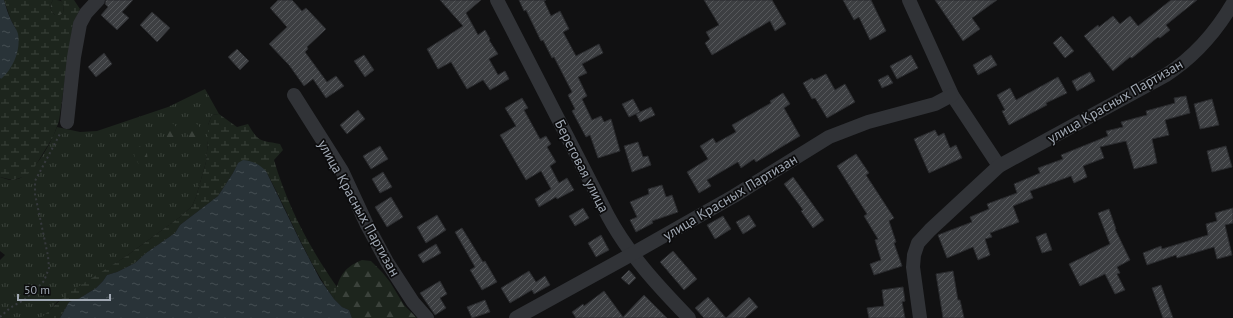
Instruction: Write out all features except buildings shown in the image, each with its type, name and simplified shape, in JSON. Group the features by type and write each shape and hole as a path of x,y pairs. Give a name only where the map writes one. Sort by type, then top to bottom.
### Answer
{"street":[{"path":"67,122 80,24 98,0"},
{"name":"Береговая улица","path":"497,0 614,226 632,254 690,318"},
{"path":"909,0 952,95 999,166"},
{"name":"улица Красных Партизан","path":"920,318 914,256 918,243 930,230 999,166 1180,66 1207,40 1233,7"},
{"name":"улица Красных Партизан","path":"294,95 342,170 367,226 387,262 413,302 427,318"},
{"name":"улица Красных Партизан","path":"516,318 734,196 829,137 868,122 929,106 952,95"}],"path":[{"path":"0,317 35,290 44,281 49,268 48,256 35,194 35,181 41,167 67,122"}],"green space":[{"path":"4,0 53,0 51,8 55,15 60,15 63,13 64,6 61,0 74,0 80,9 73,24 59,121 53,137 34,168 26,176 13,180 0,177 0,78 1,79 16,29"},
{"path":"53,0 62,1 64,4 63,13 60,15 55,15 51,10"},
{"path":"205,89 219,114 212,115 208,125 206,162 192,206 180,217 125,257 57,302 41,318 0,318 0,260 5,255 0,251 0,177 12,180 27,174 40,160 57,127 80,132 97,131 168,107"},
{"path":"219,114 237,127 248,124 255,135 261,140 280,144 283,150 274,160 279,177 300,226 337,287 334,299 306,252 266,171 238,163 218,196 180,225 175,233 146,253 135,263 107,275 96,288 80,298 69,302 60,318 41,318 68,293 125,257 180,217 192,206 206,162 208,125 212,115"},
{"path":"194,122 199,126 200,137 196,140 192,140 188,136 186,129 189,124"},
{"path":"172,123 177,129 178,138 170,140 166,136 164,130 167,125"},
{"path":"141,146 147,154 147,161 144,164 139,164 134,156 136,148"},
{"path":"362,260 371,261 382,272 404,305 417,318 352,318 349,310 342,307 334,299 339,280 342,275 355,263"}],"water":[{"path":"0,0 4,0 19,40 15,59 9,70 1,79 0,78"},
{"path":"243,160 256,163 266,171 320,279 334,299 342,307 349,310 352,318 60,318 69,302 80,298 96,288 107,275 135,263 146,253 175,233 180,225 218,196 238,163"}]}
